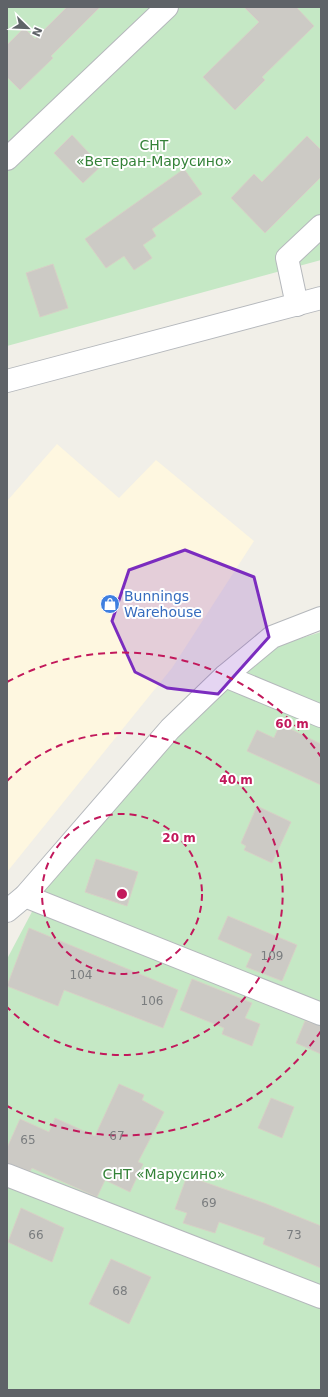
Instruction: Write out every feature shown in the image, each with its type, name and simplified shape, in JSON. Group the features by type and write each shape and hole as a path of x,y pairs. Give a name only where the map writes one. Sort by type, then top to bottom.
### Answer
{"street":[{"path":"7,159 167,7"},
{"path":"297,305 287,258 321,226"},
{"path":"7,381 321,298"},
{"path":"7,911 25,896 170,728 225,676 272,637 321,618"},
{"path":"225,676 321,716"},
{"path":"25,896 321,1014"},
{"path":"7,1175 321,1297"}],"highlighted area":[{"path":"185,550 254,577 269,637 218,694 167,688 135,672 112,621 129,570"}],"shaded area":[{"name":"Bunnings Warehouse","path":"57,444 119,498 156,460 254,541 172,668 7,872 7,501"}],"green space":[{"name":"СНТ «Ветеран-Марусино»","path":"7,7 321,7 321,260 7,346"},
{"name":"СНТ «Марусино»","path":"321,632 321,1390 7,1390 7,959 44,889 175,737 273,647"}],"building":[{"path":"67,7 100,7 51,56 53,58 20,90 7,77 7,45 24,28 35,39"},
{"path":"244,7 296,7 314,26 262,77 265,80 235,110 203,77 259,22"},
{"path":"72,135 101,166 83,183 54,153"},
{"path":"307,136 321,150 321,177 265,233 231,198 254,174 262,182"},
{"path":"184,169 202,194 152,229 156,236 143,245 152,258 134,270 124,256 106,268 85,239"},
{"path":"53,264 68,308 40,317 26,273"},
{"path":"280,724 321,744 321,785 247,751 257,730 274,738"},
{"path":"257,806 291,822 272,863 244,850 246,846 241,843"},
{"path":"96,859 138,872 127,906 85,892"},
{"path":"228,916 297,945 282,981 246,967 252,954 218,939"},
{"path":"29,928 178,990 163,1028 64,990 58,1006 7,986"},
{"path":"192,979 252,1003 245,1018 260,1024 252,1046 222,1034 224,1028 180,1010"},
{"path":"305,1021 321,1026 321,1054 296,1043"},
{"path":"119,1084 144,1095 142,1100 164,1112 138,1162 143,1164 130,1192 105,1180 97,1197 32,1168 30,1171 7,1163 7,1148 20,1119 49,1132 55,1118 95,1136"},
{"path":"271,1098 294,1107 282,1138 258,1128"},
{"path":"187,1176 264,1203 321,1226 321,1268 263,1244 265,1238 219,1222 215,1233 183,1223 187,1213 175,1209"},
{"path":"21,1208 64,1228 52,1262 8,1242"},
{"path":"111,1259 151,1277 129,1324 89,1304"}],"place":[{"name":"Bunnings Warehouse","path":"110,604"}]}
